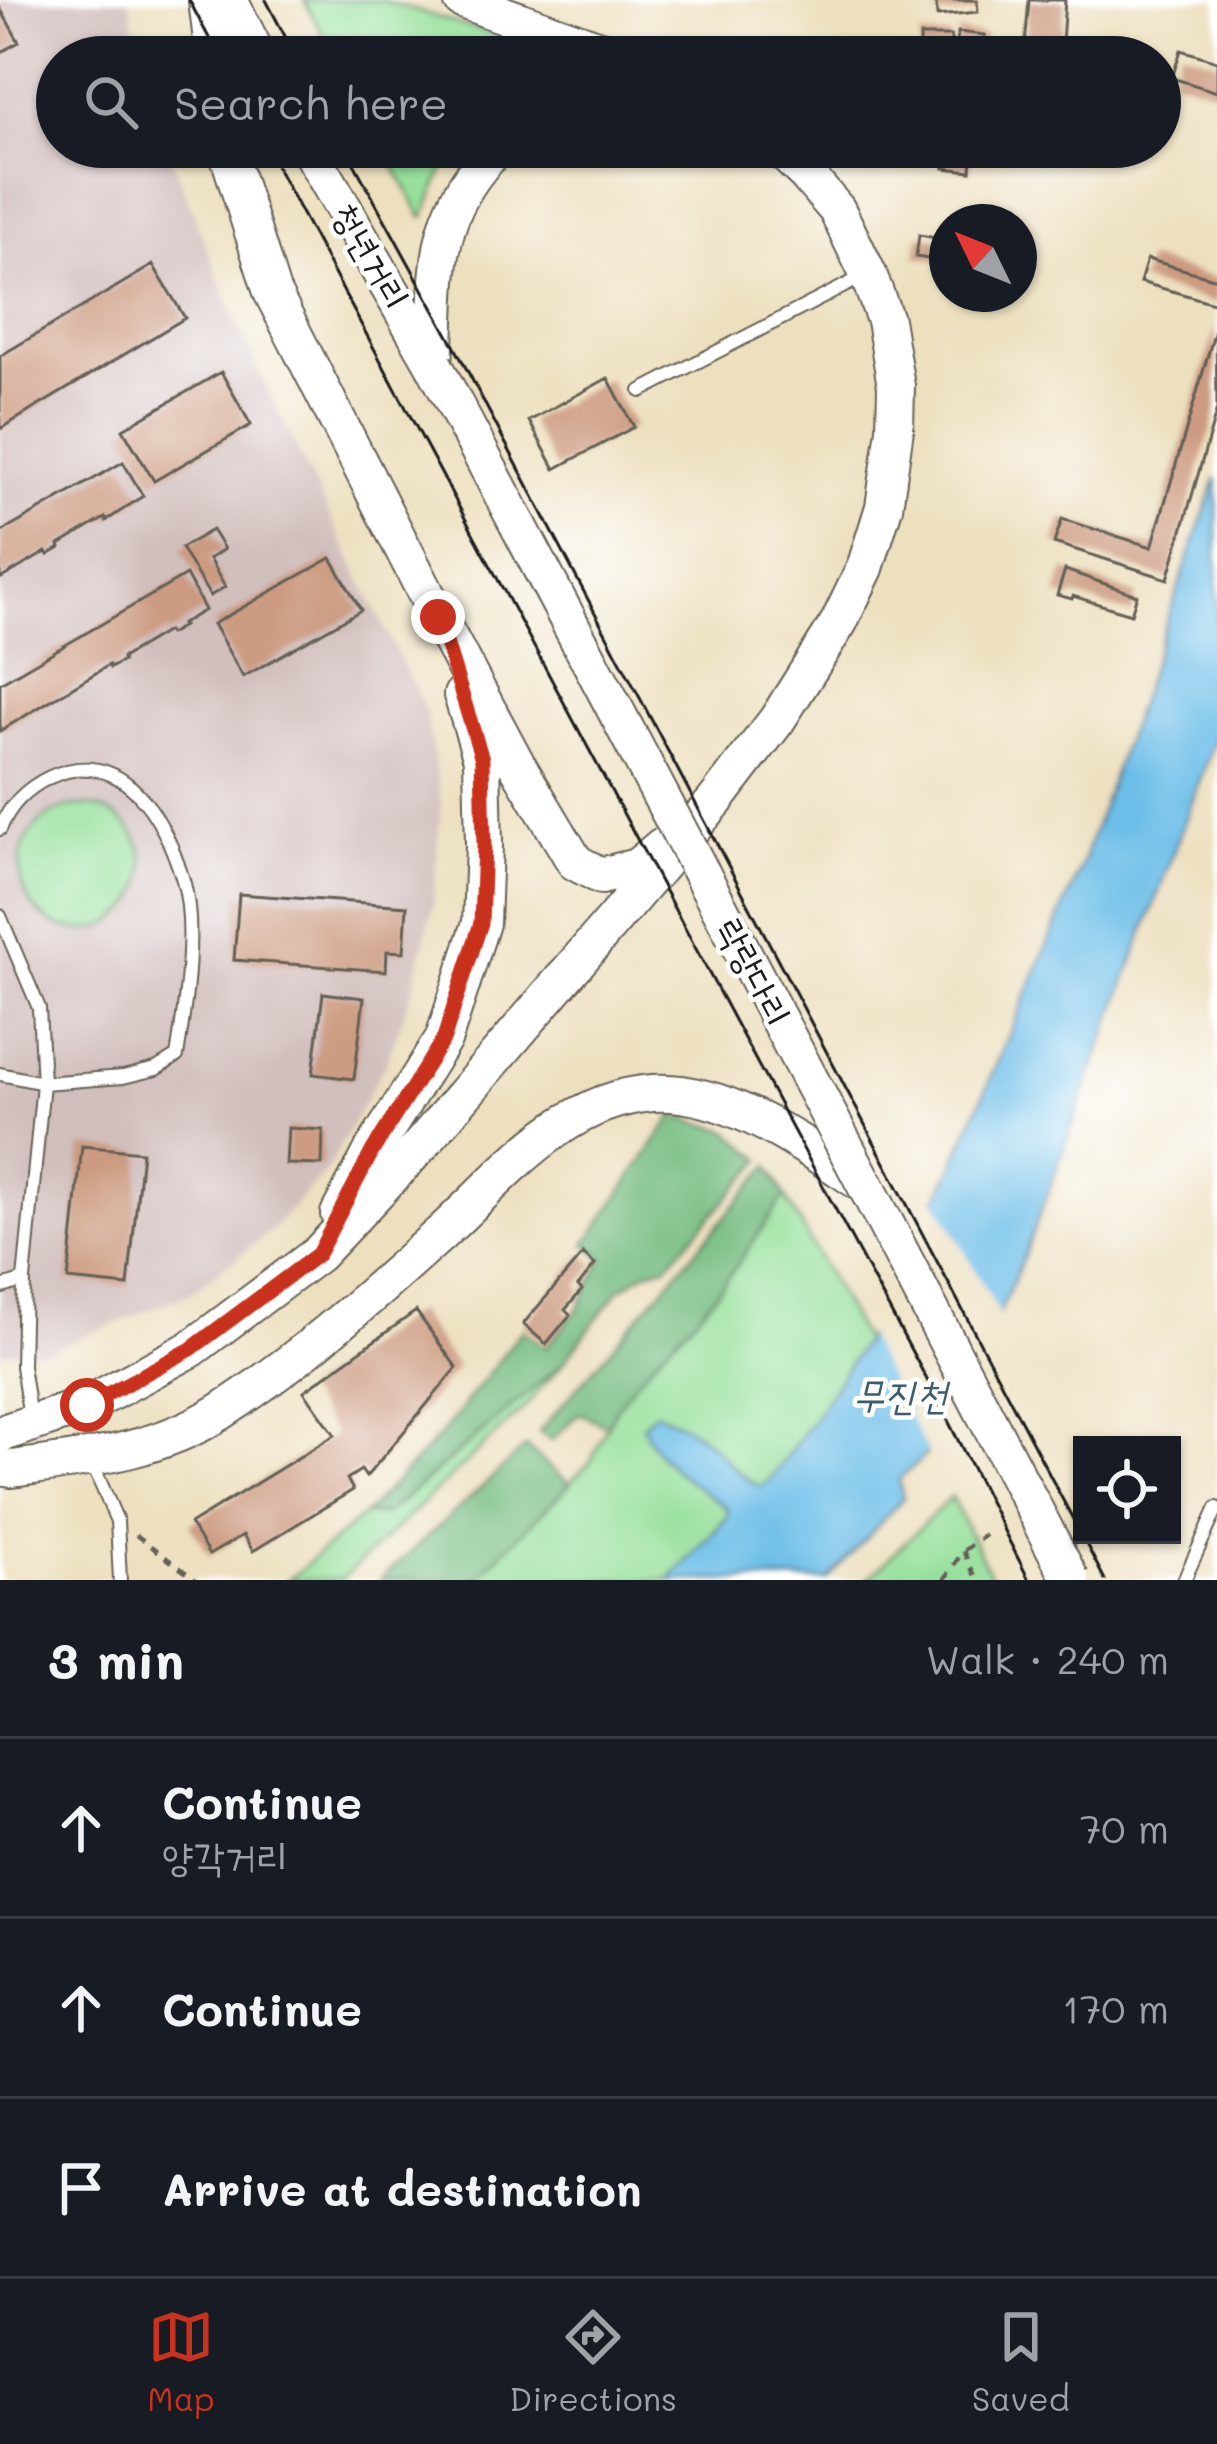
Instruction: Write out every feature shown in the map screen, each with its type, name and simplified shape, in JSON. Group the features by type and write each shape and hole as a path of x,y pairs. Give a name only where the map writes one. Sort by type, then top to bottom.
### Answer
{"main road":[{"path":"207,0 211,36"},
{"path":"229,0 247,36"},
{"path":"463,0 563,36"},
{"path":"233,168 272,292 438,617 575,862 601,876 637,866 715,800"},
{"name":"청년거리","path":"320,168 434,365"},
{"path":"434,365 438,265 446,224 463,189 480,168"},
{"path":"16,1430 87,1405 191,1349 318,1254 420,1146 715,800 777,720 839,622 865,568 884,507 896,386 885,320 868,274 837,210 800,168"},
{"name":"락랑다리","path":"434,365 1070,1580"},
{"path":"318,1254 373,1150 444,1038 481,923 482,759 438,617"},
{"path":"0,1467 100,1456 163,1441 218,1413 310,1345 551,1130 614,1100 654,1093 695,1095 719,1103 783,1134 866,1186"}],"lane":[{"path":"641,391 868,274"},
{"path":"0,829 7,811 36,784 71,768 111,773 138,792 164,827 184,885 187,998 176,1056 156,1070 43,1083 0,1074"},
{"path":"0,916 39,1008 43,1083 24,1280 16,1430"},
{"path":"0,1288 24,1280"},
{"path":"100,1456 117,1521 120,1580"},
{"path":"1184,1580 1217,1508"}],"path":[{"path":"117,1521 196,1580"},
{"path":"944,1580 963,1551 985,1535"},
{"path":"963,1551 977,1580"}],"shaded area":[{"path":"0,0 129,0 137,36 36,36 36,168 175,168 260,374 426,712 441,803 433,905 413,989 387,1060 328,1168 272,1230 191,1293 47,1351 2,1352 0,1360"}],"green space":[{"path":"304,0 382,0 498,36 324,36"},
{"path":"395,168 444,168 422,217"},
{"path":"82,806 106,811 126,824 139,844 144,868 139,892 126,912 106,925 82,930 58,925 38,912 25,892 20,868 25,844 38,824 58,811"},
{"path":"674,1115 729,1131 762,1160 666,1266 649,1270 619,1290 563,1363 385,1515 365,1514 444,1431 522,1330 546,1348 578,1309 603,1258 586,1244"},
{"path":"769,1166 785,1196 718,1290 640,1376 607,1426 579,1413 551,1441 539,1432"},
{"path":"785,1196 864,1341 769,1481 759,1488 746,1480 707,1441 662,1458 727,1507 728,1516 669,1580 475,1580 591,1461 615,1408 636,1379 708,1303"},
{"path":"563,1363 523,1409 341,1580 288,1580 365,1514 385,1515"},
{"path":"526,1447 570,1484 475,1580 380,1580"},
{"path":"951,1497 993,1580 867,1580"}],"water":[{"name":"무진천","path":"1217,477 1217,734 1024,1256 948,1434 899,1480 903,1498 828,1580 669,1580 728,1517 727,1508 667,1462 643,1425 655,1412 682,1425 760,1487 812,1421 864,1341 949,1175 1081,867"}],"pier":[{"path":"933,1194 1003,1321 954,1437 931,1459 863,1330"}],"building":[{"path":"936,0 977,0 978,12 937,16"},
{"path":"1029,0 1065,0 1062,36 1026,36"},
{"path":"0,8 19,42 0,53"},
{"path":"1181,50 1217,61 1217,92 1181,81"},
{"path":"919,235 929,237 929,259 916,257"},
{"path":"1147,259 1217,279 1217,304 1140,282"},
{"path":"153,265 185,318 0,429 0,356"},
{"path":"1216,327 1217,409 1168,579 1054,543 1062,519 1152,547"},
{"path":"221,372 251,425 154,481 123,429"},
{"path":"608,378 634,427 555,469 529,421"},
{"path":"123,462 143,496 0,579 0,533"},
{"path":"212,530 224,549 209,559 225,587 210,596 181,548"},
{"path":"331,558 361,610 243,677 213,624"},
{"path":"1065,570 1137,595 1131,614 1057,595"},
{"path":"186,575 205,610 0,731 0,683"},
{"path":"239,894 407,906 404,952 387,951 386,971 234,960"},
{"path":"323,993 364,998 354,1079 313,1074"},
{"path":"288,1128 323,1130 322,1165 286,1164"},
{"path":"82,1146 142,1152 128,1286 68,1280"},
{"path":"583,1254 595,1265 565,1310 570,1315 546,1344 523,1324"},
{"path":"416,1311 457,1368 366,1477 361,1470 347,1479 353,1490 253,1551 243,1535 209,1555 190,1524 335,1435 304,1391"}],"tram line":[{"path":"189,0 208,36"},
{"path":"266,0 285,36"},
{"path":"277,168 933,1391 1029,1580"},
{"path":"357,168 1105,1580"}],"route":[{"path":"87,1405 191,1349 318,1254 373,1150 444,1038 481,923 484,845 482,759 438,617"}]}
